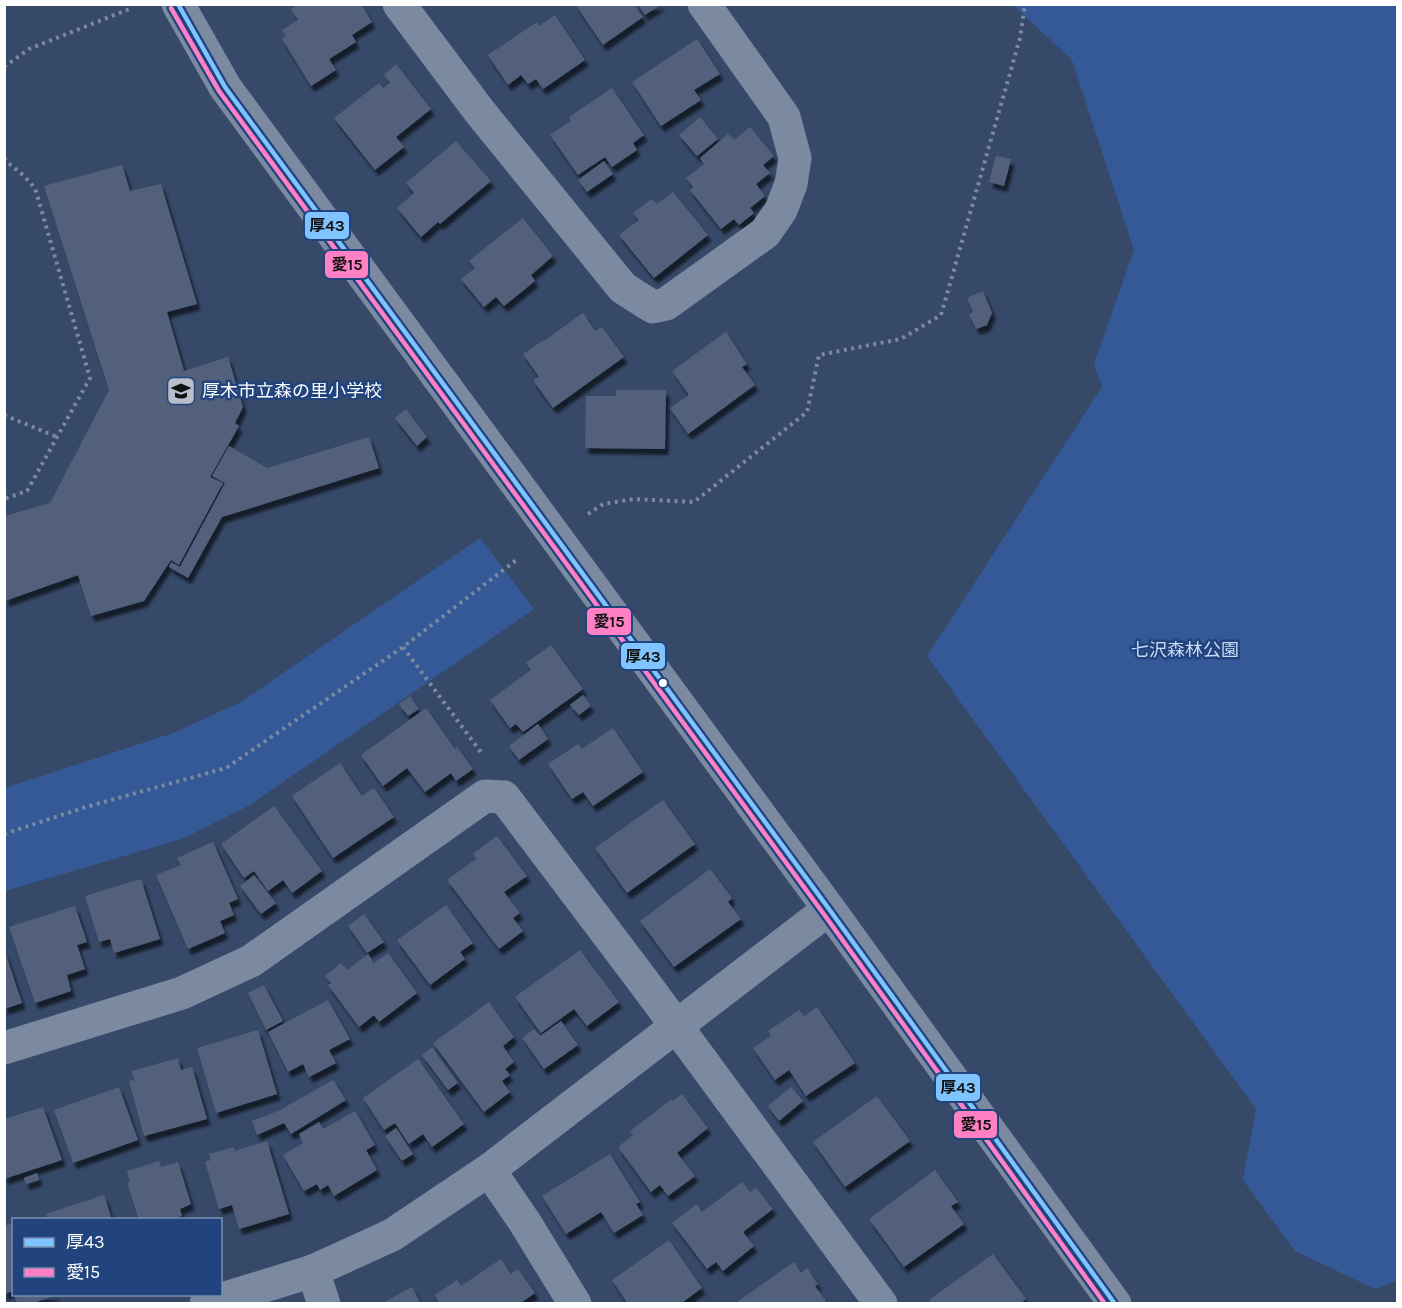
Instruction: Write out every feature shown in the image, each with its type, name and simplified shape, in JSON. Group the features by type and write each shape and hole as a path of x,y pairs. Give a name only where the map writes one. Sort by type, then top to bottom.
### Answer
{"street":[{"path":"178,4 225,87 829,909 1115,1304"},
{"path":"399,4 480,112 623,288 654,307 666,304 765,233 781,210 791,184 795,158 784,117 704,4"},
{"path":"4,1048 182,993 251,961 485,796 504,797 677,1026 880,1304"},
{"path":"206,1304 313,1271 392,1235 489,1170 829,909"},
{"path":"489,1170 524,1221 575,1304"},
{"path":"313,1271 324,1304"}],"path":[{"path":"603,504 634,499 694,502 807,412 819,356 901,339 941,315 1020,38 1025,4"},
{"path":"4,67 29,49 132,8"},
{"path":"4,158 35,188 90,378 27,491 4,499"},
{"path":"4,415 57,437"},
{"path":"4,834 86,807 226,768 403,647 522,555"},
{"path":"403,647 494,769 496,796"}],"green space":[{"name":"七沢森林公園","path":"1013,5 1397,5 1398,1280 1375,1289 1295,1251 1243,1180 1256,1109 927,656 1102,387 1094,364 1134,250 1072,60"},
{"path":"480,538 534,609 250,805 182,839 5,891 5,788 173,733 241,702"}],"building":[{"path":"298,4 361,4 372,22 352,35 356,42 329,59 336,70 311,86 282,39 286,36 282,30 298,20 291,9"},
{"path":"575,4 638,4 636,7 643,17 603,45"},
{"path":"641,4 662,4 645,15 639,6"},
{"path":"555,15 585,60 543,89 536,79 528,84 521,75 508,85 488,55 537,22 539,26"},
{"path":"697,39 720,74 694,90 701,100 661,126 632,82"},
{"path":"396,64 431,109 396,137 404,147 375,170 334,118 379,83 383,88 390,83 384,75"},
{"path":"612,88 644,135 633,143 637,150 612,167 605,157 578,175 550,135 571,121 569,117"},
{"path":"700,117 718,139 697,156 679,135"},
{"path":"750,127 774,156 763,165 770,173 756,184 765,196 750,208 754,213 739,225 734,219 721,229 690,190 693,187 686,178 704,164 700,158 728,134 734,140"},
{"path":"456,141 491,181 421,237 397,208 414,193 406,183"},
{"path":"996,156 1011,159 1004,186 989,182"},
{"path":"604,161 613,174 587,192 578,180"},
{"path":"122,165 130,191 161,184 197,304 167,312 184,371 228,357 243,407 235,423 239,426 210,477 223,483 179,565 171,560 144,601 91,616 78,575 5,601 5,516 50,503 109,390 44,186"},
{"path":"673,192 708,235 654,278 619,235 639,220 633,213 652,199 657,204"},
{"path":"523,218 553,256 531,275 535,281 504,306 496,297 484,307 461,279 475,268 469,261"},
{"path":"983,291 992,313 987,325 976,329 969,314 973,312 967,298"},
{"path":"583,313 595,331 602,327 624,357 553,408 533,380 539,377 523,354"},
{"path":"726,332 747,364 742,367 755,385 688,434 670,408 689,395 672,371"},
{"path":"616,390 666,390 665,449 585,448 586,396 616,396"},
{"path":"406,409 427,437 417,446 395,418"},
{"path":"369,437 379,468 222,517 188,578 169,567 171,562 180,567 225,483 212,476 229,446 267,468"},
{"path":"551,645 583,689 523,732 516,724 510,728 490,700 531,670 526,663"},
{"path":"583,695 591,706 579,715 570,705"},
{"path":"410,696 419,709 408,716 399,704"},
{"path":"426,708 455,749 457,747 473,769 456,781 451,773 425,792 407,768 383,786 361,755"},
{"path":"538,724 548,739 519,760 509,746"},
{"path":"613,728 643,772 593,806 583,792 572,799 548,764 578,744 582,749"},
{"path":"340,763 362,796 374,788 394,817 333,858 292,796"},
{"path":"663,800 695,844 627,893 595,848"},
{"path":"274,806 322,871 292,893 283,880 268,891 254,871 244,878 221,844"},
{"path":"497,836 527,876 504,892 520,913 513,918 523,931 499,949 447,880 476,859 473,854"},
{"path":"213,842 238,899 229,903 234,915 220,921 225,933 188,949 156,875 181,865 177,858"},
{"path":"710,869 732,898 728,902 741,919 674,967 640,921"},
{"path":"254,875 276,903 261,914 240,886"},
{"path":"141,879 160,939 114,953 110,939 99,942 85,896"},
{"path":"446,905 473,943 460,952 465,959 430,985 397,940"},
{"path":"75,906 87,942 77,945 85,969 67,975 71,991 35,1003 9,927"},
{"path":"364,914 384,942 367,953 348,926"},
{"path":"4,949 22,1003 4,1009"},
{"path":"580,950 619,1002 587,1026 574,1009 541,1033 515,997"},
{"path":"388,953 417,993 379,1022 374,1015 359,1027 328,985 331,983 325,976 341,963 347,970 368,954 374,963"},
{"path":"264,985 283,1021 266,1030 248,993"},
{"path":"328,1000 350,1039 329,1050 336,1063 309,1077 303,1064 288,1072 268,1032"},
{"path":"489,1002 514,1037 503,1046 514,1062 505,1069 510,1075 502,1081 510,1092 484,1112 433,1043"},
{"path":"817,1007 855,1063 806,1096 789,1070 775,1080 753,1048 771,1036 768,1031 799,1010 804,1016"},
{"path":"561,1021 578,1045 544,1069 522,1038 534,1029 540,1036"},
{"path":"258,1030 277,1094 216,1113 197,1048"},
{"path":"432,1047 458,1083 448,1090 422,1055"},
{"path":"178,1058 181,1070 192,1067 207,1119 144,1136 129,1081 134,1080 132,1071"},
{"path":"418,1059 464,1124 432,1147 423,1134 409,1144 395,1123 384,1130 363,1098"},
{"path":"333,1080 346,1100 291,1134 284,1123 257,1135 252,1121 278,1111"},
{"path":"119,1087 138,1140 73,1163 54,1110"},
{"path":"791,1087 803,1101 779,1121 768,1106"},
{"path":"682,1094 708,1128 677,1153 695,1176 668,1196 660,1185 651,1192 618,1147 633,1135 630,1131"},
{"path":"877,1096 910,1141 845,1187 813,1142"},
{"path":"43,1107 62,1160 4,1179 4,1119"},
{"path":"355,1111 375,1145 366,1150 377,1170 334,1196 328,1185 320,1190 317,1184 304,1191 283,1155 303,1143 299,1134 319,1122 323,1129"},
{"path":"396,1128 413,1154 402,1161 385,1136"},
{"path":"267,1141 289,1214 239,1229 232,1205 219,1209 205,1162 211,1160 209,1154 234,1147 235,1151"},
{"path":"610,1154 640,1202 636,1204 643,1215 614,1233 601,1212 566,1234 542,1196"},
{"path":"159,1161 161,1167 178,1162 191,1204 180,1209 182,1216 177,1218 138,1218 127,1183 130,1182 127,1171"},
{"path":"935,1170 958,1202 951,1206 964,1224 904,1267 869,1219"},
{"path":"37,1173 39,1180 26,1184 24,1178"},
{"path":"742,1182 750,1192 756,1188 773,1209 743,1232 754,1246 723,1271 716,1262 707,1269 672,1223 697,1204 702,1212"},
{"path":"104,1195 111,1218 47,1218 46,1214"},
{"path":"12,1224 12,1292 4,1294 4,1226"},
{"path":"669,1240 702,1288 680,1304 628,1304 612,1280"},
{"path":"993,1254 1026,1299 1020,1304 931,1304 929,1300"},
{"path":"501,1259 511,1274 518,1269 535,1293 519,1304 440,1304 435,1295 457,1280 461,1286"},
{"path":"794,1262 801,1273 807,1268 818,1284 815,1286 826,1301 822,1304 734,1304"},
{"path":"412,1287 421,1304 381,1304"},
{"path":"15,1296 54,1296 30,1304 17,1304"}],"transit line":[{"name":"厚43","path":"178,4 225,87 829,909 1115,1304"},
{"name":"愛15","path":"171,8 219,91 823,913 1105,1304"}],"place":[{"name":"厚木市立森の里小学校","path":"181,391"}]}
